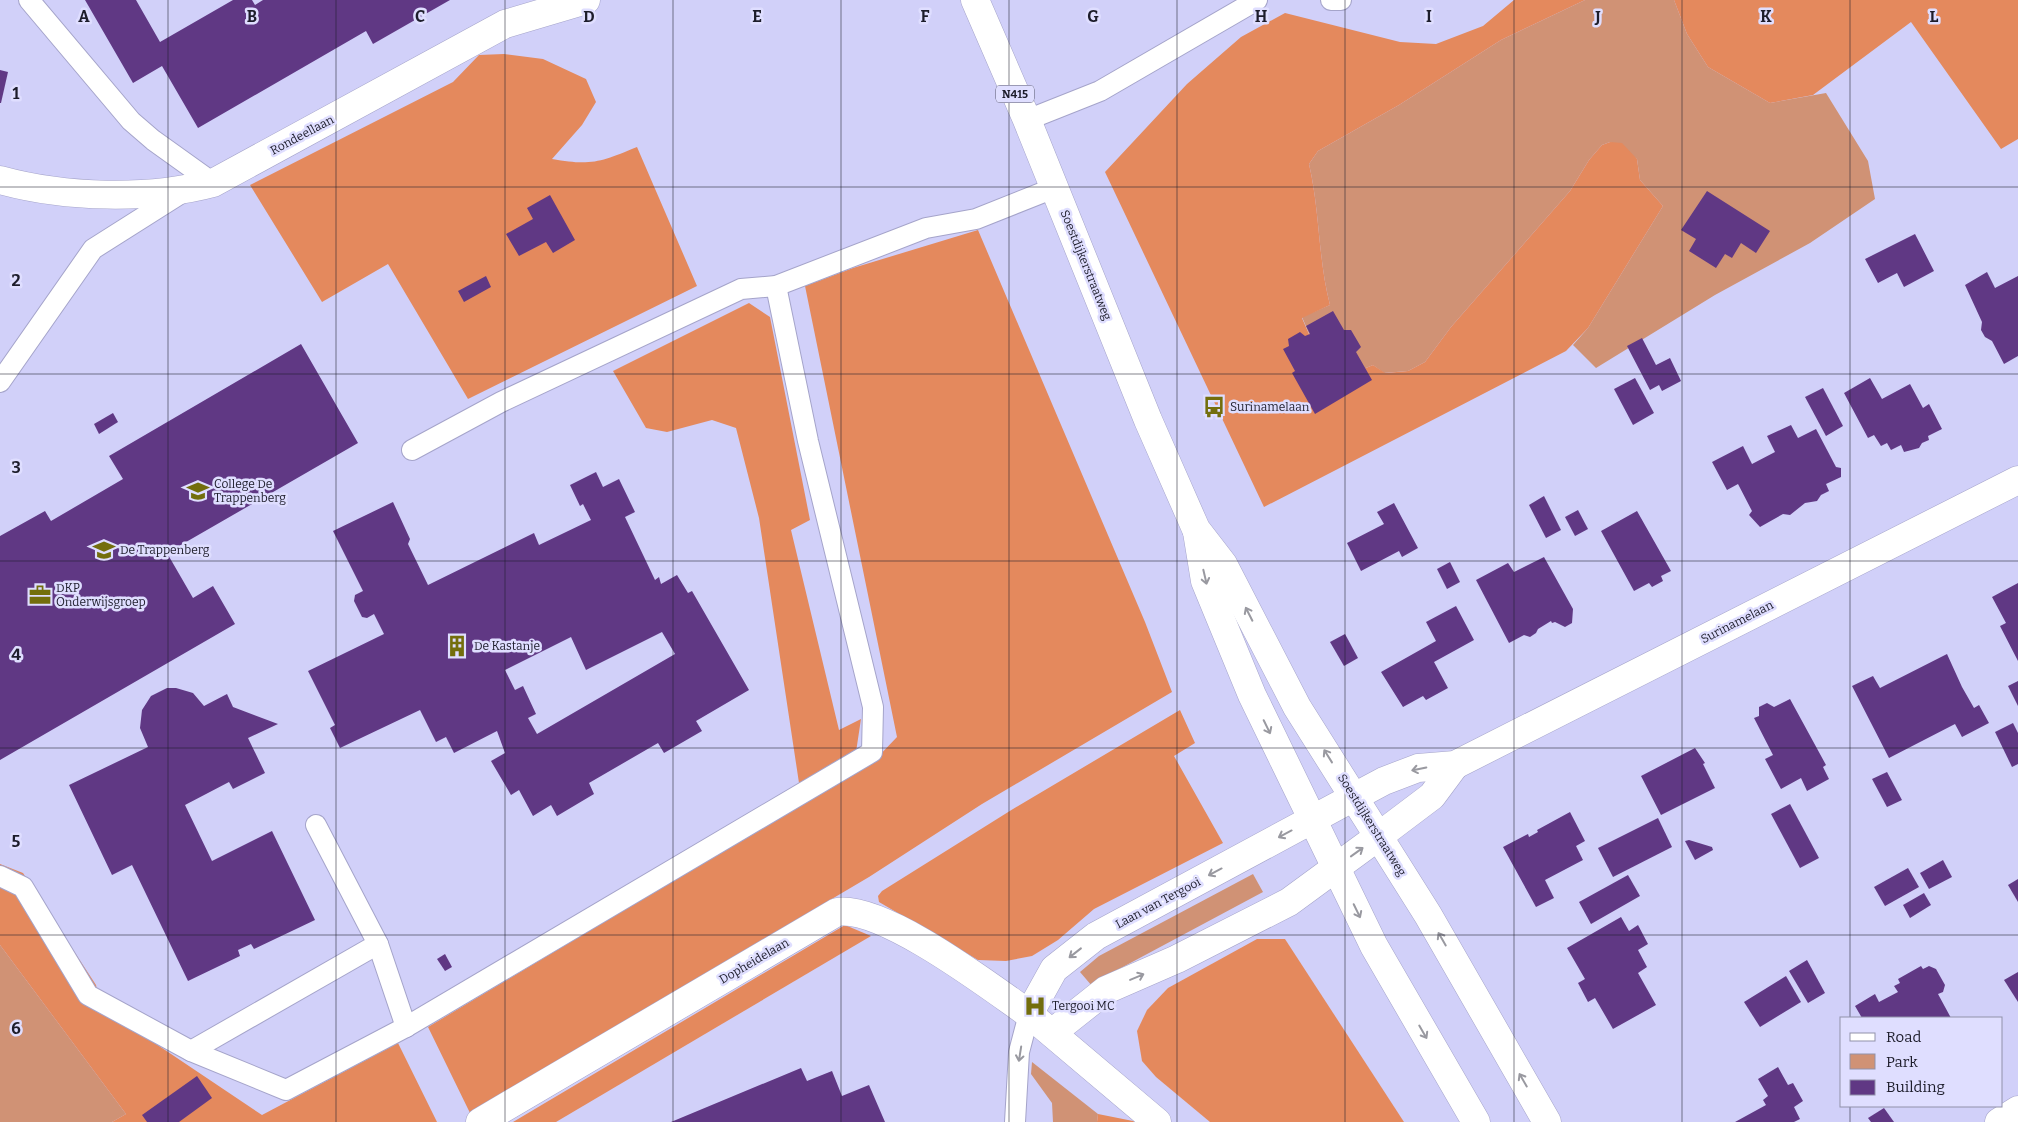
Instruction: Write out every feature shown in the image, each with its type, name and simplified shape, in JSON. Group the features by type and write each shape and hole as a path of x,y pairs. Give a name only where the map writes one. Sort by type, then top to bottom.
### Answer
{"street":[{"name":"Rondeellaan","path":"0,180 60,191 111,194 184,190 213,182 505,24 586,0"},
{"name":"Soestdijkerstraatweg","path":"975,0 1027,120 1148,420 1196,529 1223,564 1297,707 1435,927 1547,1122"},
{"name":"Surinamelaan","path":"1354,797 1384,781 1418,768 1455,765 2018,480"},
{"name":"Soestdijkerstraatweg","path":"1196,529 1205,581 1252,695 1374,946 1476,1122"},
{"name":"Surinamelaan","path":"1336,868 1432,796 1455,765"},
{"name":"Laan van Tergooi","path":"1029,1014 1054,969 1096,936 1354,797"},
{"path":"1053,1032 1106,990 1177,960 1278,908 1336,868"},
{"name":"Dopheidelaan","path":"480,1122 837,912 850,910 867,916 930,945 1029,1014"},
{"path":"1029,1014 1053,1032 1157,1122"},
{"path":"1999,1122 2018,1110"}],"lane":[{"path":"29,0 131,120 153,140 213,182"},
{"path":"1027,120 1100,91 1257,0"},
{"path":"1331,0 1341,0"},
{"path":"412,450 501,402 741,289 776,286 926,228 976,219 1054,188"},
{"path":"0,382 93,249 184,190"},
{"path":"0,876 23,887 88,994 191,1051 286,1090 406,1027 872,752 873,707 808,441 776,286"},
{"path":"316,825 378,944 406,1027"},
{"path":"191,1051 378,944"},
{"name":"Laan van Tergooi","path":"1015,1122 1019,1052 1029,1014"}],"green space":[{"path":"1585,0 1674,0 1687,34 1708,67 1770,103 1826,93 1868,161 1875,199 1810,243 1715,295 1596,368 1573,345 1588,328 1663,206 1640,180 1637,159 1610,142 1602,145 1589,160 1570,191 1451,327 1425,362 1408,371 1384,373 1373,365 1330,383 1302,317 1330,305 1323,270 1313,182 1309,164 1318,151 1399,105 1501,40"},
{"path":"1253,874 1263,892 1106,976 1092,986 1080,972 1099,956"},
{"path":"0,945 126,1114 112,1122 0,1122"},
{"path":"1032,1062 1098,1114 1097,1122 1053,1122 1052,1103 1031,1074"}],"shaded area":[{"path":"1514,0 1585,0 1501,40 1399,105 1318,151 1309,164 1313,182 1323,270 1330,305 1302,318 1330,383 1373,365 1385,373 1408,371 1425,362 1451,327 1570,191 1589,160 1602,145 1610,142 1622,143 1637,159 1640,180 1663,206 1588,328 1566,351 1264,507 1105,172 1187,84 1241,37 1285,13 1400,42 1436,44 1483,26"},
{"path":"1674,0 2018,0 2018,139 2001,149 1911,22 1813,95 1770,103 1708,67 1687,34"},
{"path":"504,54 543,59 586,79 596,102 582,125 552,159 577,162 596,161 637,147 697,286 468,399 388,264 322,302 250,185 453,82 479,55"},
{"path":"978,230 1145,622 1172,692 982,804 869,877 470,1113 428,1027 874,761 897,737 805,286 853,268"},
{"path":"749,303 770,317 810,520 791,530 839,730 861,719 856,752 799,783 759,518 736,428 712,420 667,432 646,428 613,371"},
{"path":"1180,710 1195,743 1174,756 1223,843 1094,909 1058,940 1032,956 1006,961 978,960 879,902 878,896 882,891 1013,809"},
{"path":"0,864 23,873 96,985 101,1007 262,1115 398,1043 437,1122 112,1122 126,1114 0,945"},
{"path":"845,925 871,936 556,1122 513,1122"},
{"path":"1257,939 1285,939 1404,1122 1210,1122 1156,1077 1142,1061 1137,1031 1147,1010 1168,988"},
{"path":"1098,1114 1133,1121 1135,1122 1097,1122"}],"building":[{"path":"85,0 136,0 160,42 233,0 252,0 255,5 263,0 450,0 373,44 366,31 198,128 162,66 133,83"},
{"path":"0,70 8,72 1,103 0,103"},
{"path":"1707,191 1770,231 1756,253 1741,243 1732,258 1725,254 1716,268 1689,251 1696,239 1681,230"},
{"path":"550,195 575,240 553,253 546,242 519,256 506,234 533,219 527,208"},
{"path":"1915,234 1934,271 1904,287 1897,273 1878,283 1865,259"},
{"path":"1987,272 1995,288 2018,276 2018,356 2004,364 1992,341 1985,337 1981,330 1982,322 1965,285"},
{"path":"486,276 491,287 464,302 458,291"},
{"path":"1333,311 1344,330 1351,330 1361,347 1356,352 1372,380 1315,414 1292,373 1295,371 1283,349 1289,346 1288,339 1300,332 1305,336 1310,334 1306,326"},
{"path":"1642,338 1656,365 1670,358 1681,381 1662,391 1659,385 1650,390 1627,346"},
{"path":"301,344 358,443 167,553 193,598 213,586 235,624 0,760 0,536 45,511 51,521 123,479 109,456"},
{"path":"1635,378 1654,413 1633,425 1614,389"},
{"path":"1870,378 1882,399 1910,384 1923,408 1929,404 1942,429 1928,436 1929,440 1922,443 1919,448 1904,452 1901,445 1891,450 1887,443 1881,446 1874,435 1868,438 1844,393"},
{"path":"1823,388 1843,426 1826,436 1805,397"},
{"path":"113,413 118,422 99,434 94,424"},
{"path":"1791,425 1798,438 1816,429 1836,467 1841,468 1841,477 1826,484 1829,491 1821,495 1817,501 1805,503 1790,515 1783,514 1760,527 1749,515 1752,511 1738,484 1727,490 1712,462 1743,446 1752,464 1775,452 1767,436"},
{"name":"De Kastanje","path":"596,472 603,487 619,479 635,512 625,517 655,580 659,577 661,584 677,575 688,593 692,591 749,690 696,721 702,731 664,753 658,743 589,783 594,794 557,816 551,805 533,816 519,790 511,795 491,761 505,753 497,731 454,753 446,737 436,742 420,710 340,748 330,728 335,725 308,671 384,634 374,614 367,618 362,617 354,601 355,595 363,591 333,531 393,502 410,539 408,544 428,585 534,533 539,545 591,520 583,504 580,506 570,485","holes":["662,632 675,654 537,734 528,718 536,714 523,686 515,690 505,670 571,637 586,670"]},
{"path":"1544,496 1561,530 1546,538 1529,505"},
{"path":"1394,503 1418,548 1402,557 1399,551 1361,571 1347,543 1384,524 1377,512"},
{"path":"1578,510 1588,529 1575,536 1565,517"},
{"path":"1637,511 1671,571 1661,576 1663,581 1652,587 1649,583 1634,591 1601,531"},
{"path":"1544,557 1573,609 1572,623 1565,627 1551,621 1538,629 1530,637 1524,635 1509,643 1476,580 1508,563 1514,572"},
{"path":"1450,562 1460,582 1447,589 1437,569"},
{"path":"2018,583 2018,661 2000,626 2006,623 1992,597"},
{"path":"1456,606 1474,640 1434,662 1448,688 1426,700 1423,696 1403,707 1381,672 1436,641 1426,622"},
{"path":"1345,634 1358,658 1344,666 1330,642"},
{"path":"1947,654 1974,708 1979,705 1989,723 1962,737 1955,724 1889,758 1852,686 1873,676 1880,688"},
{"path":"2018,681 2018,706 2008,686"},
{"path":"167,688 176,688 193,693 204,706 227,694 233,707 278,724 248,738 265,773 233,789 229,782 185,805 212,861 272,831 315,920 254,949 251,944 238,950 240,956 188,981 132,865 112,875 69,785 148,747 140,728 142,710 151,696"},
{"path":"1790,699 1826,765 1823,767 1829,779 1807,791 1801,778 1781,789 1765,759 1773,755 1754,718 1759,716 1759,707 1767,703 1774,707"},
{"path":"2013,723 2018,733 2018,764 2012,767 1995,732"},
{"path":"1695,748 1705,763 1703,764 1715,788 1661,815 1641,776"},
{"path":"1887,772 1902,800 1887,807 1872,779"},
{"path":"1790,804 1819,858 1800,868 1771,814"},
{"path":"1570,812 1585,841 1576,846 1583,860 1545,880 1554,898 1536,907 1503,847 1528,834 1529,837 1538,832 1537,830"},
{"path":"1658,818 1672,847 1613,877 1598,848"},
{"path":"1689,840 1712,847 1713,850 1695,860 1685,841"},
{"path":"1943,860 1952,877 1929,889 1920,873"},
{"path":"1908,868 1919,887 1885,906 1874,887"},
{"path":"1628,875 1640,896 1591,924 1579,902"},
{"path":"2018,879 2018,902 2008,885"},
{"path":"1924,893 1931,905 1910,918 1903,905"},
{"path":"1621,917 1629,931 1638,925 1648,944 1638,950 1647,967 1638,973 1656,1005 1613,1029 1595,998 1588,1002 1578,983 1585,979 1567,948"},
{"path":"445,954 452,967 445,971 437,959"},
{"path":"1807,960 1825,993 1808,1003 1789,971"},
{"path":"1921,966 1923,969 1929,966 1936,969 1945,985 1943,992 1938,994 1950,1017 1861,1017 1855,1006 1875,994 1879,1002 1898,992 1894,986 1900,983 1898,979"},
{"path":"2018,972 2018,1002 2004,980"},
{"path":"1786,976 1801,1002 1760,1027 1744,1002"},
{"path":"1778,1067 1788,1085 1793,1083 1803,1101 1794,1107 1800,1119 1794,1122 1735,1122 1766,1105 1763,1100 1768,1096 1758,1079"},
{"path":"801,1068 807,1081 832,1071 842,1096 869,1085 885,1122 671,1122"},
{"path":"197,1076 212,1098 179,1122 147,1122 142,1115"},
{"path":"1884,1108 1894,1122 1871,1122 1868,1118"}],"place":[{"name":"Surinamelaan","path":"1214,407"},
{"name":"College De Trappenberg","path":"198,491"},
{"name":"De Trappenberg","path":"104,550"},
{"name":"DKP Onderwijsgroep","path":"40,595"},
{"name":"De Kastanje","path":"457,646"},
{"name":"Tergooi MC","path":"1035,1006"}]}
